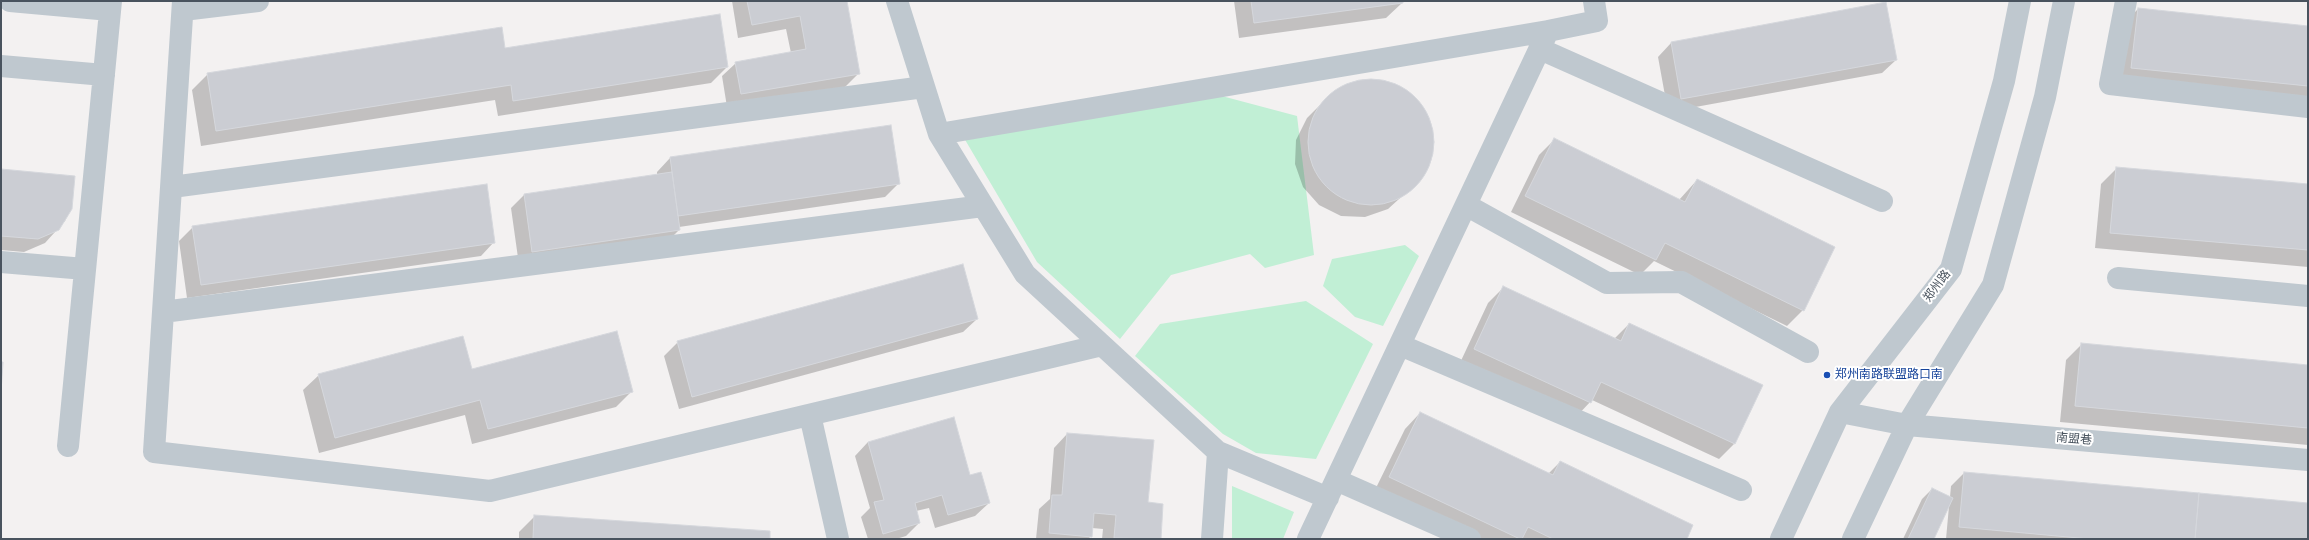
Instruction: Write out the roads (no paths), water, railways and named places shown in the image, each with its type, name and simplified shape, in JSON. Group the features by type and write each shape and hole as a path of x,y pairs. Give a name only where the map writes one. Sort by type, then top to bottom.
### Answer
{"street":[{"path":"10,1 111,6 68,446"},
{"path":"258,1 183,5 154,452 490,492 1102,345"},
{"path":"897,1 939,134 1025,274 1218,452 1332,489 1470,539"},
{"path":"939,134 1544,40 1597,21 1597,1"},
{"name":"郑州路","path":"1781,539 1840,412 1951,269 2004,81 2020,1"},
{"path":"1853,539 1907,425 1993,285 2046,97 2064,1"},
{"path":"2126,1 2110,84 2308,107"},
{"path":"1544,40 1882,201"},
{"path":"1308,539 1544,40"},
{"path":"1,66 104,75"},
{"path":"172,187 924,87"},
{"path":"1466,205 1607,282 1681,282 1808,352"},
{"path":"163,312 983,206"},
{"path":"1,262 85,269"},
{"path":"2118,278 2308,296"},
{"path":"1400,345 1741,490"},
{"name":"南盟巷","path":"1840,412 1907,425 2308,460"},
{"path":"810,415 838,539"},
{"path":"1212,539 1218,452"}],"place":[{"name":"郑州南路联盟路口南","path":"1827,375"}]}
